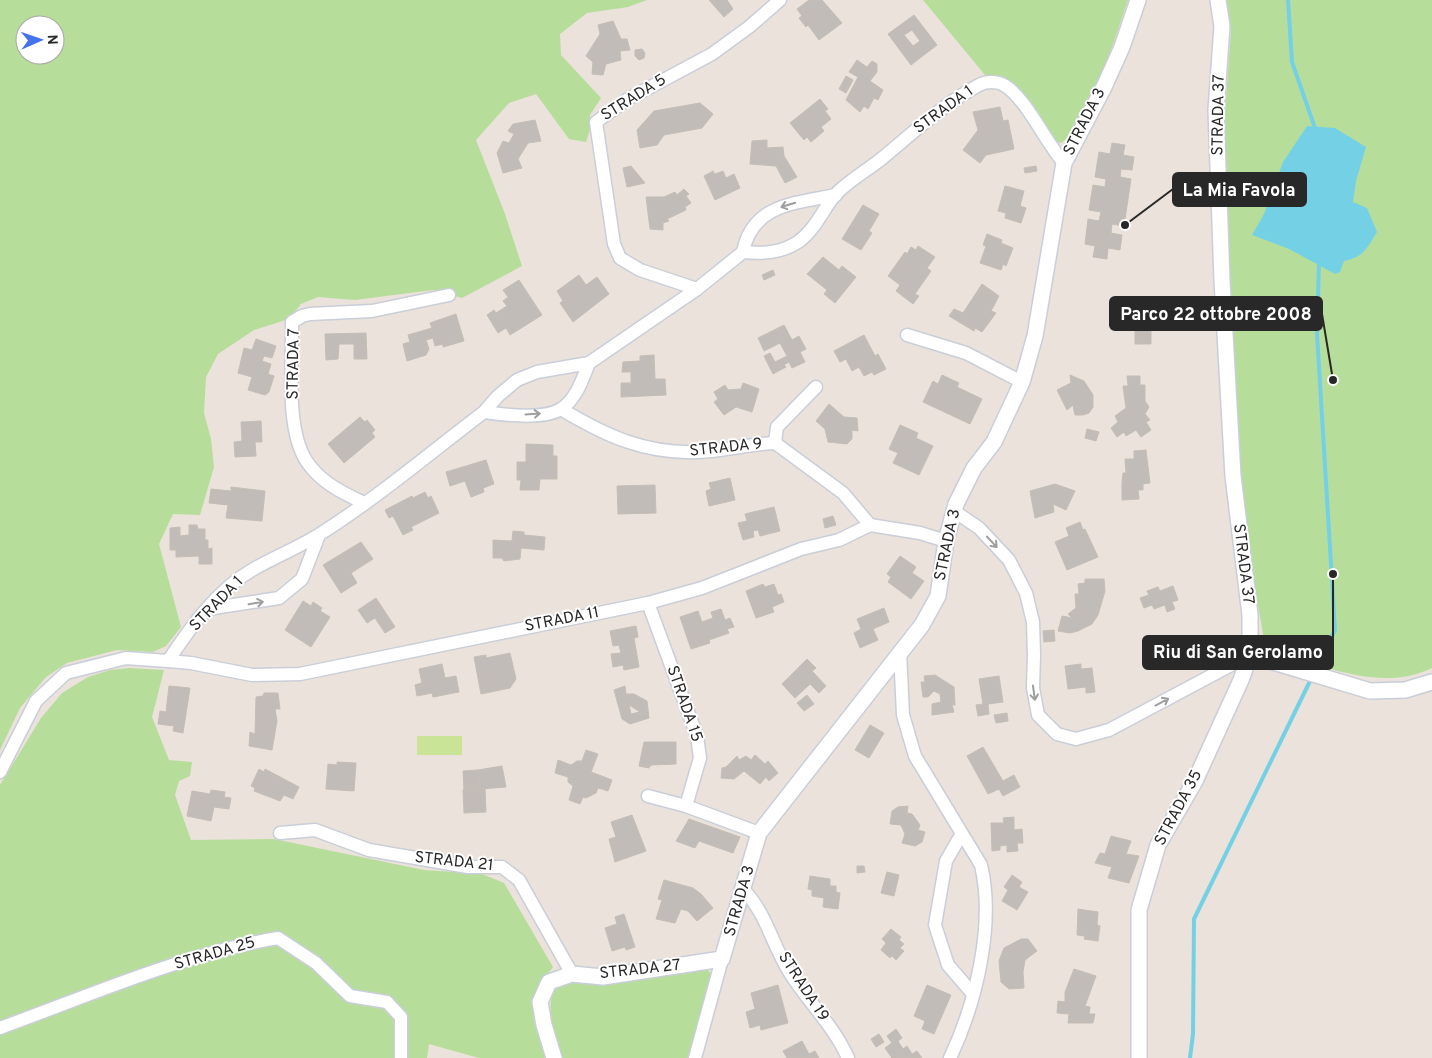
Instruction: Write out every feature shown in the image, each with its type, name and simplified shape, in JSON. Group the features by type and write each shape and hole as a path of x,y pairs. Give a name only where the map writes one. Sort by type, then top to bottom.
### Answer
{"street":[{"name":"STRADA 5","path":"697,289 640,270 620,258 614,244 596,122 628,99 712,54 749,27 780,0"},
{"name":"STRADA 3","path":"695,1058 759,833 922,625 938,596 946,542 954,512 974,468 994,442 1022,382 1035,336 1064,163 1104,87 1122,47 1138,0"},
{"name":"STRADA 37","path":"1218,0 1222,26 1216,110 1222,280 1233,476 1250,615 1250,655"},
{"name":"STRADA 1","path":"743,252 760,254 783,250 798,242 817,223 836,195 935,115 981,84 993,82 1004,85 1020,100 1051,149 1064,163"},
{"name":"STRADA 1","path":"168,661 207,609 231,586 251,570 319,535 364,503 484,412 498,396 517,380 537,372 589,363 697,289 743,252 746,239 754,225 774,210 791,203 836,195"},
{"name":"STRADA 7","path":"364,503 335,489 309,466 298,446 293,410 292,322 302,316 319,313 372,311 449,294"},
{"path":"907,335 966,353 1022,382"},
{"path":"484,412 507,416 540,414 561,409 576,392 589,363"},
{"path":"775,443 776,426 816,387"},
{"name":"STRADA 9","path":"561,409 618,439 646,449 700,452 775,443 843,493 870,525"},
{"path":"954,512 979,528 1009,560 1026,593 1033,622 1033,688 1038,714 1057,734 1076,738 1109,730 1250,655 1370,691 1405,690 1432,682"},
{"path":"870,525 920,533 946,542"},
{"name":"STRADA 11","path":"168,661 252,675 300,674 648,603 702,588 801,549 839,540 870,525"},
{"path":"207,609 279,598 302,579 319,535"},
{"name":"STRADA 15","path":"648,603 697,736 700,758 686,806"},
{"path":"900,651 903,715 915,756 961,835 982,865 985,881 982,951 973,994 950,1058"},
{"name":"STRADA 35","path":"1139,1058 1139,910 1158,844 1195,781 1241,680 1250,655"},
{"path":"0,772 36,701 66,673 126,658 168,661"},
{"path":"648,796 686,806 759,833"},
{"name":"STRADA 21","path":"280,833 315,830 369,850 468,867 502,867 519,880 572,974"},
{"path":"961,835 946,860 935,925 948,965 973,994"},
{"name":"STRADA 19","path":"743,889 756,903 790,972 820,1011 848,1058"},
{"name":"STRADA 25","path":"0,1028 111,987 236,945 278,938 316,963 350,996 387,1002 401,1016 401,1058"},
{"name":"STRADA 27","path":"554,1058 544,1025 540,1002 549,982 572,974 603,977 722,959"}],"green space":[{"path":"0,0 647,0 628,7 587,13 560,34 561,55 601,98 590,115 590,130 586,142 569,139 536,94 509,103 476,140 505,214 522,266 462,298 433,290 355,300 318,297 301,304 289,319 254,330 218,354 206,377 204,413 211,439 214,467 200,515 173,514 159,544 181,627 166,646 153,652 117,650 67,663 46,677 20,708 0,750"},
{"path":"923,0 1128,0 1109,56 1090,101 1080,121 1070,135 1060,143 1054,140 1035,107 1027,98 1010,83 985,75"},
{"path":"1225,0 1432,0 1432,668 1413,675 1393,678 1352,674 1273,652 1265,646 1251,564 1241,480 1228,279 1225,113 1231,31"},
{"path":"129,668 164,670 152,717 169,760 192,762 190,776 179,781 175,795 191,840 274,839 424,870 482,874 504,883 553,967 538,990 533,1011 537,1032 547,1058 479,1058 429,1044 427,1058 407,1058 407,1053 395,1055 394,1058 0,1058 0,785 41,718 62,693 88,677 110,670"},
{"path":"417,736 462,736 462,755 417,755"},
{"path":"706,968 714,977 690,1058 562,1058 553,1027 551,1005 552,996 557,987 565,981 659,976"}],"water":[{"path":"1307,126 1335,128 1366,147 1356,181 1353,202 1367,208 1377,232 1361,254 1344,261 1340,272 1335,274 1289,249 1252,235 1264,214 1283,162"}],"building":[{"path":"709,0 727,0 733,9 724,17"},
{"path":"809,0 822,0 842,23 819,40 808,25 806,27 799,18 802,16 797,9"},
{"path":"914,15 937,45 911,65 888,34","holes":["912,30 920,41 913,46 904,35"]},
{"path":"613,21 621,39 627,39 630,50 620,51 621,60 606,64 603,75 592,74 593,62 586,56 600,34 598,25"},
{"path":"642,49 645,53 644,58 639,60 635,56 635,50"},
{"path":"857,60 867,67 872,61 877,64 877,72 870,81 883,90 878,100 874,98 868,109 864,106 860,112 846,100 858,77 849,72"},
{"path":"846,76 853,80 846,93 839,89"},
{"path":"820,99 828,109 825,111 831,119 821,127 824,131 811,142 807,137 804,140 790,123"},
{"path":"700,103 713,114 702,128 664,135 657,145 640,148 637,130 654,111"},
{"path":"1000,107 1003,121 1008,120 1014,149 986,155 980,163 963,150 978,130 973,112"},
{"path":"535,120 541,141 528,143 518,159 522,168 503,173 497,153 503,141 509,143 514,134 508,131 513,124"},
{"path":"767,140 767,148 783,147 784,156 797,177 785,183 776,166 750,164 752,141"},
{"path":"1112,143 1125,145 1123,155 1134,157 1132,170 1121,169 1120,177 1131,179 1124,226 1112,224 1111,233 1122,235 1120,250 1108,248 1107,259 1093,257 1095,246 1085,244 1088,219 1099,221 1101,212 1089,210 1093,185 1105,187 1106,179 1095,177 1099,152 1110,154"},
{"path":"631,166 645,183 627,187 623,168"},
{"path":"1036,166 1037,171 1025,173 1024,168"},
{"path":"713,171 715,174 723,171 726,178 734,174 740,188 715,200 704,176"},
{"path":"1005,186 1024,191 1020,206 1026,208 1021,223 1005,218 1006,213 998,211"},
{"path":"684,189 689,194 686,196 691,203 685,207 686,210 667,219 669,221 663,223 663,230 650,229 646,197 664,197 675,192 677,195"},
{"path":"863,205 879,214 869,231 872,233 861,250 842,239"},
{"path":"987,234 1002,240 1001,243 1013,248 1006,266 1003,264 1001,270 980,263 986,246 983,245"},
{"path":"918,246 935,257 927,268 931,271 915,294 919,296 913,304 896,291 900,285 888,276 905,252 907,254 911,247 916,250"},
{"path":"823,257 839,270 842,266 856,277 835,303 824,294 827,290 807,274"},
{"path":"773,270 775,275 764,280 762,275"},
{"path":"579,275 586,285 597,277 609,294 573,322 560,303 563,301 557,291"},
{"path":"519,280 542,315 510,335 506,328 498,333 487,315 494,310 496,313 507,306 503,301 508,297 503,290"},
{"path":"982,284 999,296 991,311 996,313 982,332 975,328 974,331 949,316 954,309 963,313"},
{"path":"456,314 464,341 443,347 443,344 435,346 433,338 426,340 429,349 426,355 407,361 403,344 410,342 408,335 432,328 430,323"},
{"path":"784,325 792,340 799,336 806,349 800,352 805,362 792,368 789,362 784,365 786,367 773,374 764,356 770,353 775,362 787,356 780,343 764,351 758,338"},
{"path":"1135,326 1151,327 1151,344 1135,344"},
{"path":"366,333 367,359 354,359 354,344 339,344 338,359 326,360 325,334"},
{"path":"864,335 875,356 878,354 886,369 874,375 872,372 864,376 859,367 852,371 846,359 840,362 834,351"},
{"path":"256,339 276,346 272,358 264,356 262,361 271,364 268,374 274,376 269,392 265,395 248,390 252,377 238,373 244,348 252,350"},
{"path":"654,355 655,379 665,379 666,395 621,397 621,383 631,383 631,372 622,372 623,362 640,361 640,356"},
{"path":"942,375 959,383 957,387 982,399 970,424 923,402 933,381 938,384"},
{"path":"1070,375 1084,381 1093,395 1093,407 1089,413 1075,415 1073,405 1067,410 1057,390 1071,383"},
{"path":"1127,376 1140,376 1140,385 1145,385 1145,401 1149,407 1145,414 1150,420 1146,422 1151,430 1141,437 1136,430 1126,436 1124,432 1117,437 1111,428 1118,422 1115,416 1126,408 1123,386 1128,386"},
{"path":"743,383 759,389 752,412 736,407 724,415 714,402 718,399 714,392 725,385 728,390 741,389"},
{"path":"829,404 844,417 857,418 858,431 852,430 852,439 847,444 828,442 825,429 816,421"},
{"path":"360,417 365,422 367,420 375,430 372,433 375,437 344,463 328,444"},
{"path":"261,421 262,442 255,442 256,456 235,457 234,442 242,441 241,422"},
{"path":"900,425 918,433 916,438 933,446 919,475 893,463 898,453 889,449"},
{"path":"1087,429 1099,432 1096,441 1085,438"},
{"path":"526,444 553,445 553,456 557,456 557,479 540,479 539,490 520,490 521,480 517,480 517,462 526,462"},
{"path":"1146,450 1150,483 1143,484 1143,490 1138,490 1139,499 1122,500 1123,473 1126,473 1125,459 1134,459 1134,451"},
{"path":"486,460 494,484 483,488 484,492 471,497 465,481 450,486 446,472"},
{"path":"730,478 735,500 709,506 706,491 711,489 709,483"},
{"path":"1055,484 1075,491 1066,510 1053,504 1054,512 1035,518 1030,491"},
{"path":"655,485 656,513 618,514 617,486"},
{"path":"231,487 265,491 262,521 226,518 228,505 209,503 211,489 231,491"},
{"path":"425,492 428,498 431,496 439,513 411,527 413,530 403,535 393,516 389,518 385,510 412,496 413,498"},
{"path":"774,507 780,531 760,536 758,530 753,531 754,537 743,540 738,523 747,521 745,514"},
{"path":"833,516 836,525 825,528 823,519"},
{"path":"1080,522 1098,557 1067,570 1055,542 1069,536 1066,528"},
{"path":"189,525 197,525 198,529 205,529 205,540 208,540 208,549 212,548 212,564 199,564 199,556 176,557 176,550 170,550 170,528 180,527 180,536 189,535"},
{"path":"513,531 524,532 524,535 545,537 544,550 521,548 520,559 504,561 502,558 493,558 493,540 512,541"},
{"path":"361,542 373,559 351,573 357,583 341,593 323,565"},
{"path":"900,556 916,567 912,573 924,581 911,599 888,582 891,577 887,574"},
{"path":"1085,579 1104,579 1105,591 1098,615 1092,624 1078,631 1070,633 1058,631 1062,616 1072,618 1068,614 1076,608 1075,594 1079,594 1078,584 1085,583"},
{"path":"763,584 765,587 774,584 778,595 781,594 784,602 772,607 774,612 756,618 746,591"},
{"path":"1173,586 1178,600 1172,602 1175,609 1167,612 1165,605 1154,609 1152,605 1144,608 1140,598 1149,595 1147,591 1158,587 1160,591"},
{"path":"376,598 395,627 385,633 375,618 367,623 358,610"},
{"path":"303,601 311,606 313,602 322,608 320,611 330,617 311,647 285,630"},
{"path":"884,608 889,622 873,629 878,640 860,648 854,633 861,629 857,619"},
{"path":"721,609 725,620 730,618 734,627 727,629 729,633 709,640 710,643 691,649 680,617 698,611 702,622 713,618 711,612"},
{"path":"636,626 638,637 634,638 639,667 624,670 623,665 613,667 611,654 621,653 619,645 613,646 610,631"},
{"path":"1054,630 1055,641 1044,642 1043,631"},
{"path":"510,653 516,679 510,688 481,694 474,657 486,655 486,658"},
{"path":"807,659 816,668 812,671 826,686 819,693 810,684 795,698 782,684"},
{"path":"442,664 445,678 456,676 459,692 433,697 432,693 417,696 415,685 422,683 419,669"},
{"path":"1081,664 1081,669 1092,668 1095,692 1086,693 1086,687 1068,689 1065,666"},
{"path":"935,675 954,687 955,705 952,705 954,712 932,715 932,704 941,702 940,694 934,691 928,697 923,697 921,682 925,682 924,676"},
{"path":"999,676 1003,702 988,704 989,714 978,716 976,705 983,704 979,679"},
{"path":"169,686 190,688 183,733 173,731 174,726 158,724 160,711 166,712"},
{"path":"625,686 626,694 634,694 647,701 649,718 630,724 622,719 614,690","holes":["629,705 640,712 631,714"]},
{"path":"264,693 278,693 280,709 275,709 277,721 272,750 249,746 250,732 255,734 256,697 263,696"},
{"path":"807,695 814,704 804,711 797,703"},
{"path":"1007,713 1008,721 996,723 994,715"},
{"path":"870,725 884,733 869,758 855,750"},
{"path":"644,742 676,742 676,764 651,765 649,768 639,766"},
{"path":"983,747 1003,781 1014,775 1020,787 1003,796 999,789 988,794 967,756"},
{"path":"586,750 598,754 591,772 612,780 608,791 598,788 596,793 586,798 583,797 580,804 569,800 573,786 568,782 568,777 555,773 558,760 571,765 577,761 582,761"},
{"path":"755,755 765,764 768,761 778,773 769,781 766,777 760,784 744,771 734,779 721,778 722,768 726,767 737,756 739,760 746,756 751,760"},
{"path":"337,762 356,763 354,791 326,789 328,764 337,765"},
{"path":"502,766 506,787 481,789 478,770"},
{"path":"259,769 264,772 265,769 299,787 293,799 284,795 280,801 254,791 255,788 251,786"},
{"path":"478,770 481,789 464,790 463,771"},
{"path":"485,788 486,812 464,813 463,790"},
{"path":"211,790 225,792 224,797 231,798 229,809 214,807 211,821 187,816 192,791 210,794"},
{"path":"908,806 907,813 912,814 920,825 918,830 925,832 922,842 915,846 902,843 905,834 901,825 890,824 892,811 898,807"},
{"path":"632,815 646,851 615,862 609,839 616,837 611,822"},
{"path":"1014,817 1014,830 1022,829 1023,843 1017,843 1018,851 1007,852 1007,845 1000,846 1000,850 992,851 991,823 1004,823 1003,818"},
{"path":"689,819 740,837 733,853 699,841 695,848 676,841"},
{"path":"1111,836 1131,841 1126,854 1139,856 1129,883 1108,878 1112,867 1095,863 1100,853 1105,854"},
{"path":"857,866 864,866 865,872 857,873"},
{"path":"887,872 899,875 894,896 881,893"},
{"path":"1012,875 1022,882 1019,887 1028,892 1017,910 1002,901 1008,890 1004,887"},
{"path":"810,876 830,879 830,886 836,886 836,892 840,893 838,909 823,907 824,898 812,896 812,890 808,889"},
{"path":"664,880 693,888 713,908 697,921 688,911 681,909 675,923 656,919 662,900 658,899"},
{"path":"1078,909 1098,912 1097,925 1100,926 1098,941 1084,939 1085,936 1077,935"},
{"path":"624,914 635,947 626,950 625,947 612,951 605,928 617,924 615,917"},
{"path":"891,929 901,937 899,940 904,944 900,948 904,951 896,960 892,956 890,958 881,950 886,943 882,939"},
{"path":"1021,939 1028,939 1037,951 1025,960 1023,972 1024,988 1009,989 1001,982 999,961 1004,948"},
{"path":"1074,969 1096,976 1085,1006 1090,1007 1089,1014 1095,1014 1093,1023 1068,1023 1069,1014 1057,1013 1058,1001 1065,1002 1065,992"},
{"path":"778,985 788,1023 761,1030 760,1025 750,1028 746,1012 755,1009 751,993"},
{"path":"927,985 951,995 934,1034 922,1029 925,1021 914,1016"},
{"path":"896,1029 902,1038 898,1041 903,1049 907,1046 912,1054 917,1051 922,1058 892,1058 885,1048 892,1043 887,1036"},
{"path":"879,1034 884,1042 876,1047 871,1039"},
{"path":"802,1041 809,1054 815,1051 819,1058 787,1058 783,1051"}],"waterway":[{"path":"1288,0 1292,62 1316,131"},
{"path":"1315,670 1335,630 1317,334 1319,262"},
{"path":"1190,1058 1193,1034 1194,919 1312,677"}],"place":[{"name":"La Mia Favola","path":"1125,225"},
{"name":"Parco 22 ottobre 2008","path":"1333,380"},
{"name":"Riu di San Gerolamo","path":"1333,574"}]}
